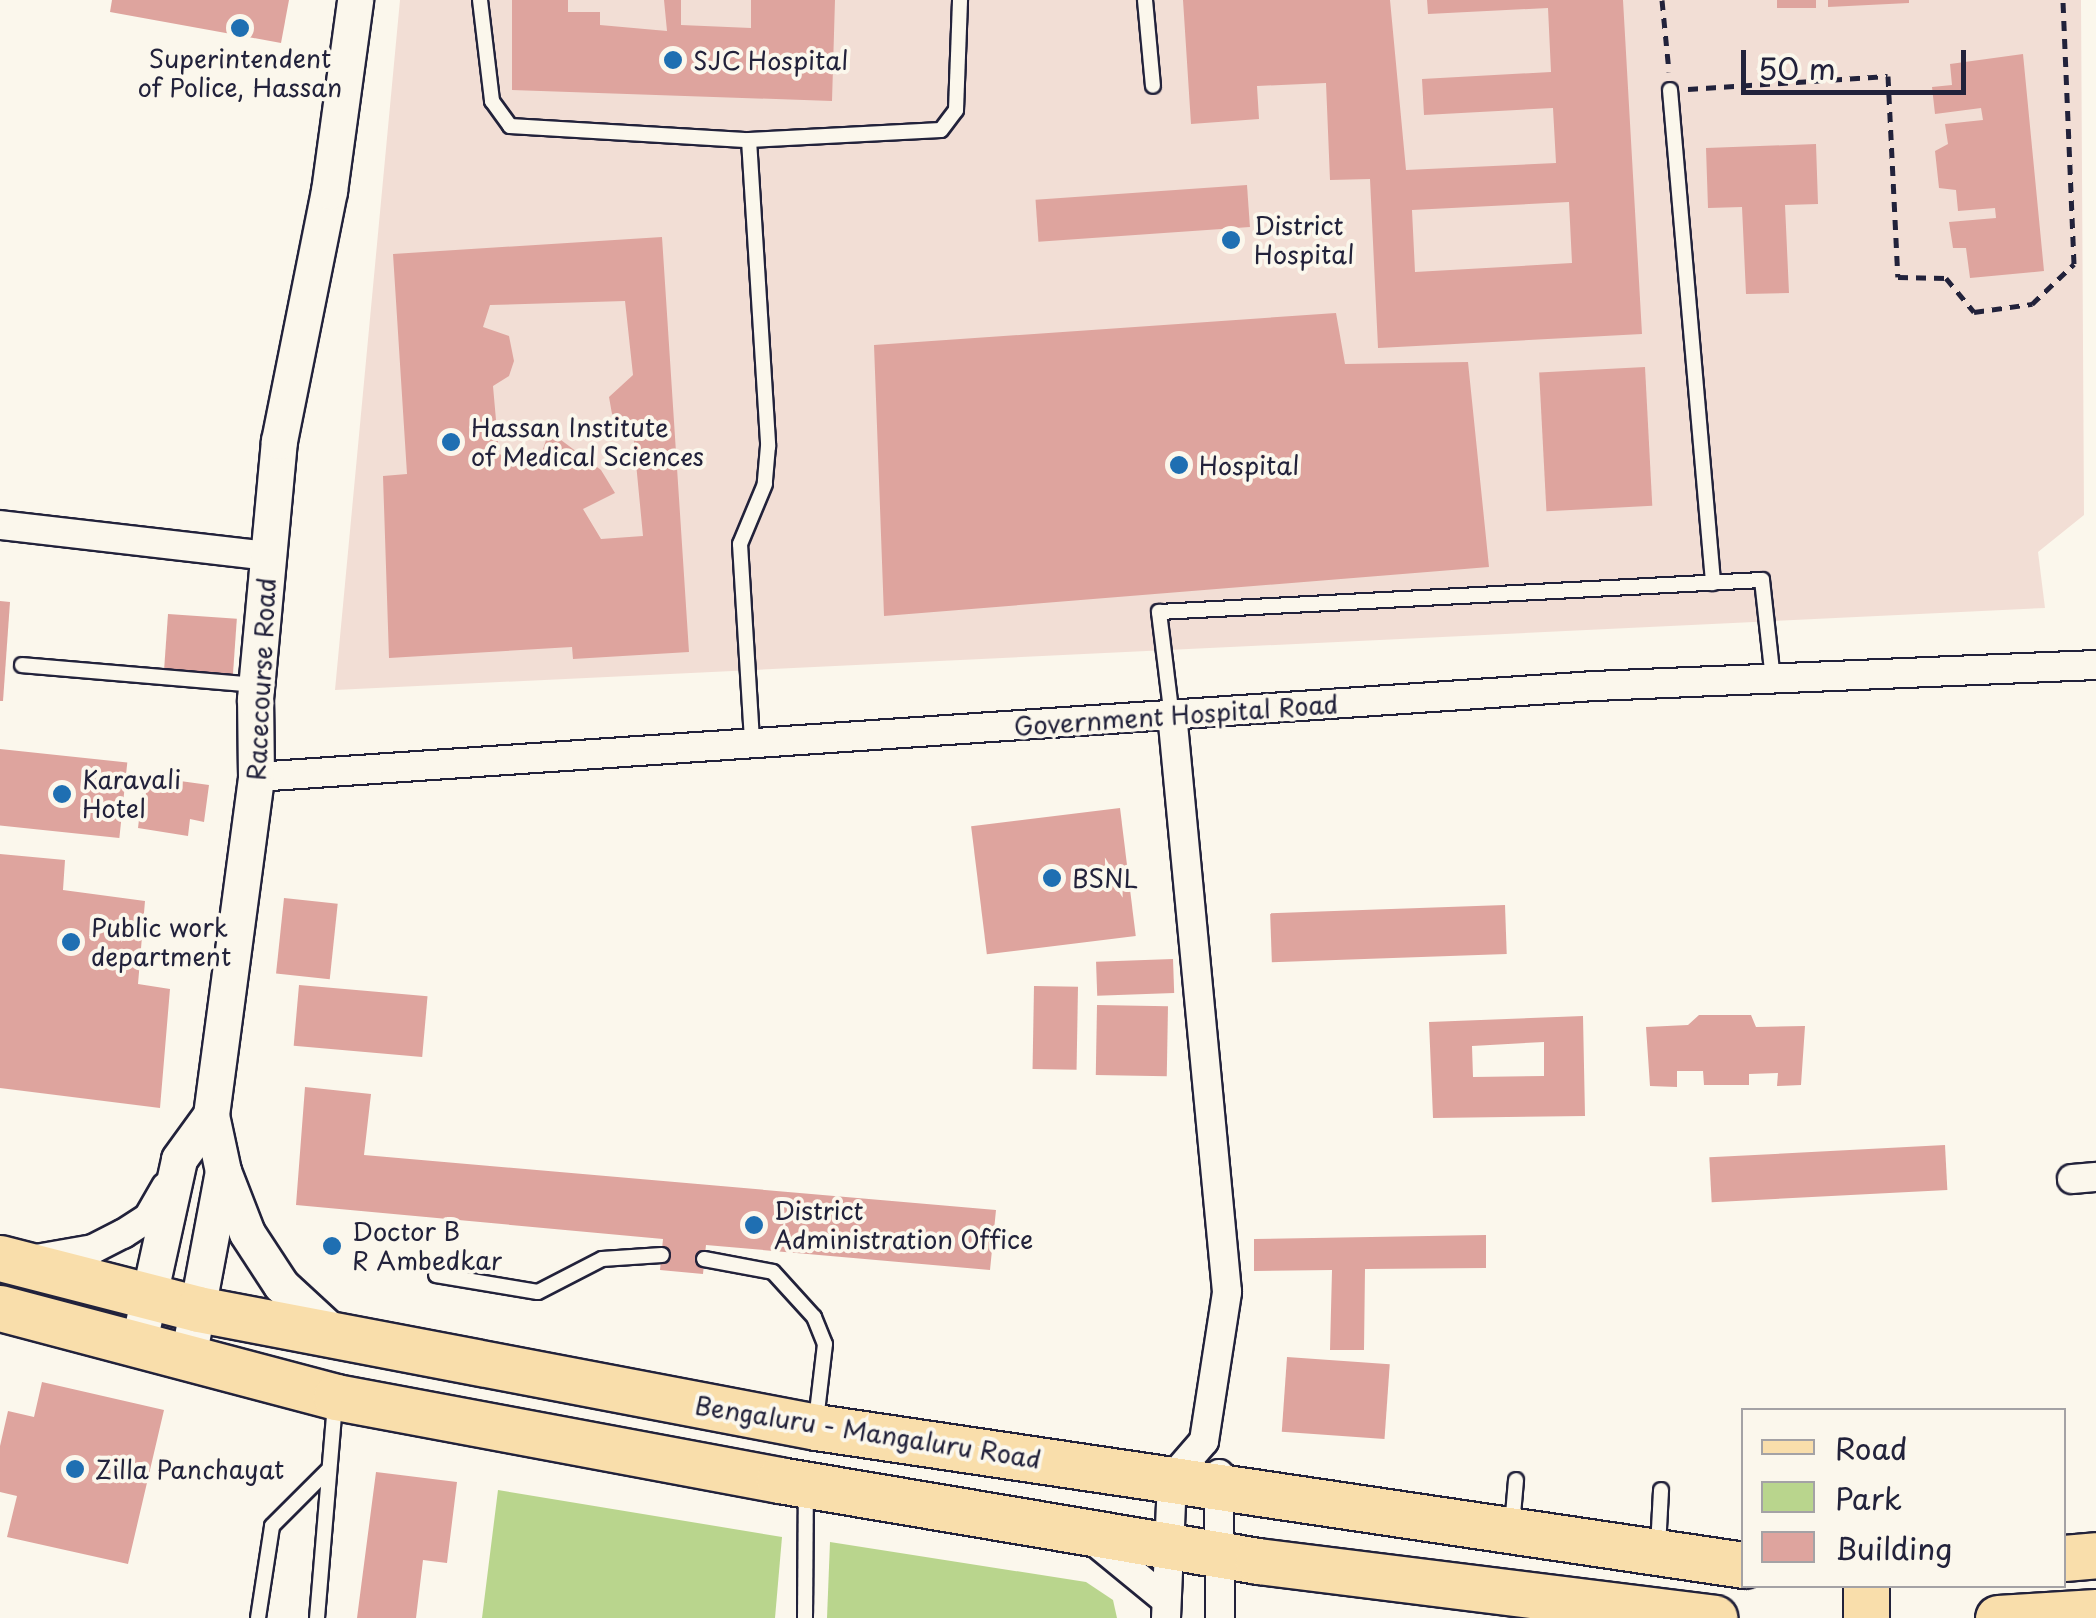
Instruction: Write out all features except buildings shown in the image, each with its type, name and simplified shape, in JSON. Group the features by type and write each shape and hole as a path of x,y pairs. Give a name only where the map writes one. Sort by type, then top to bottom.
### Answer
{"main road":[{"name":"Bengaluru - Mangaluru Road","path":"8,1260 198,1309 802,1425 1741,1566"},
{"path":"0,1308 336,1397 793,1482 1222,1554 1714,1618"},
{"path":"793,1482 802,1425"},
{"path":"2066,1558 2096,1556"},
{"path":"1866,1588 1866,1618"},
{"path":"1998,1618 2096,1612"}],"street":[{"name":"Racecourse Road","path":"138,1346 178,1159 211,1116 256,777 256,685 279,441 329,191 355,0"},
{"path":"0,526 268,556"},
{"name":"Government Hospital Road","path":"256,777 1773,679 2096,665"},
{"path":"1166,1609 1172,1478 1204,1441 1227,1292 1173,720"},
{"path":"211,1116 224,1171 247,1233 281,1286 336,1336"},
{"path":"8,1260 93,1249 136,1226 148,1218 178,1159"},
{"path":"188,1358 224,1171"},
{"path":"1204,1441 1225,1487 1220,1618"},
{"path":"1075,1529 1166,1609"}],"lane":[{"path":"480,0 492,101 510,126 749,140 941,130 956,110 960,0"},
{"path":"1146,0 1153,86"},
{"path":"1670,90 1713,583"},
{"path":"749,140 768,446 765,484 740,544 752,743"},
{"path":"1173,720 1159,612 1762,580 1773,679"},
{"path":"22,665 256,685"},
{"path":"436,1275 538,1292 602,1258 662,1254"},
{"path":"704,1259 773,1272 814,1317 824,1344 802,1425"},
{"path":"317,1618 336,1397"},
{"path":"258,1618 272,1526 327,1471"},
{"path":"1512,1532 1516,1480"},
{"path":"793,1482 805,1618"},
{"path":"1658,1554 1661,1490"}],"path":[{"path":"1662,0 1670,90 1888,76 1898,277 1946,278 1974,312 2032,304 2074,264 2063,0"}],"shaded area":[{"name":"District Hospital","path":"400,0 2081,0 2084,515 2038,552 2045,608 335,690"}],"green space":[{"path":"498,1490 782,1537 775,1618 482,1618"},
{"path":"830,1542 1086,1582 1113,1600 1117,1618 827,1618"}],"place":[{"name":"Superintendent of Police, Hassan","path":"240,28"},
{"name":"SJC Hospital","path":"673,60"},
{"name":"District Hospital","path":"1231,240"},
{"name":"Hassan Institute of Medical Sciences","path":"451,442"},
{"name":"Hospital","path":"1179,465"},
{"name":"Karavali Hotel","path":"62,794"},
{"name":"BSNL","path":"1052,878"},
{"name":"Public work department","path":"71,942"},
{"name":"District Administration Office","path":"754,1225"},
{"name":"Doctor B R Ambedkar","path":"332,1246"},
{"name":"Zilla Panchayat","path":"75,1469"}]}
